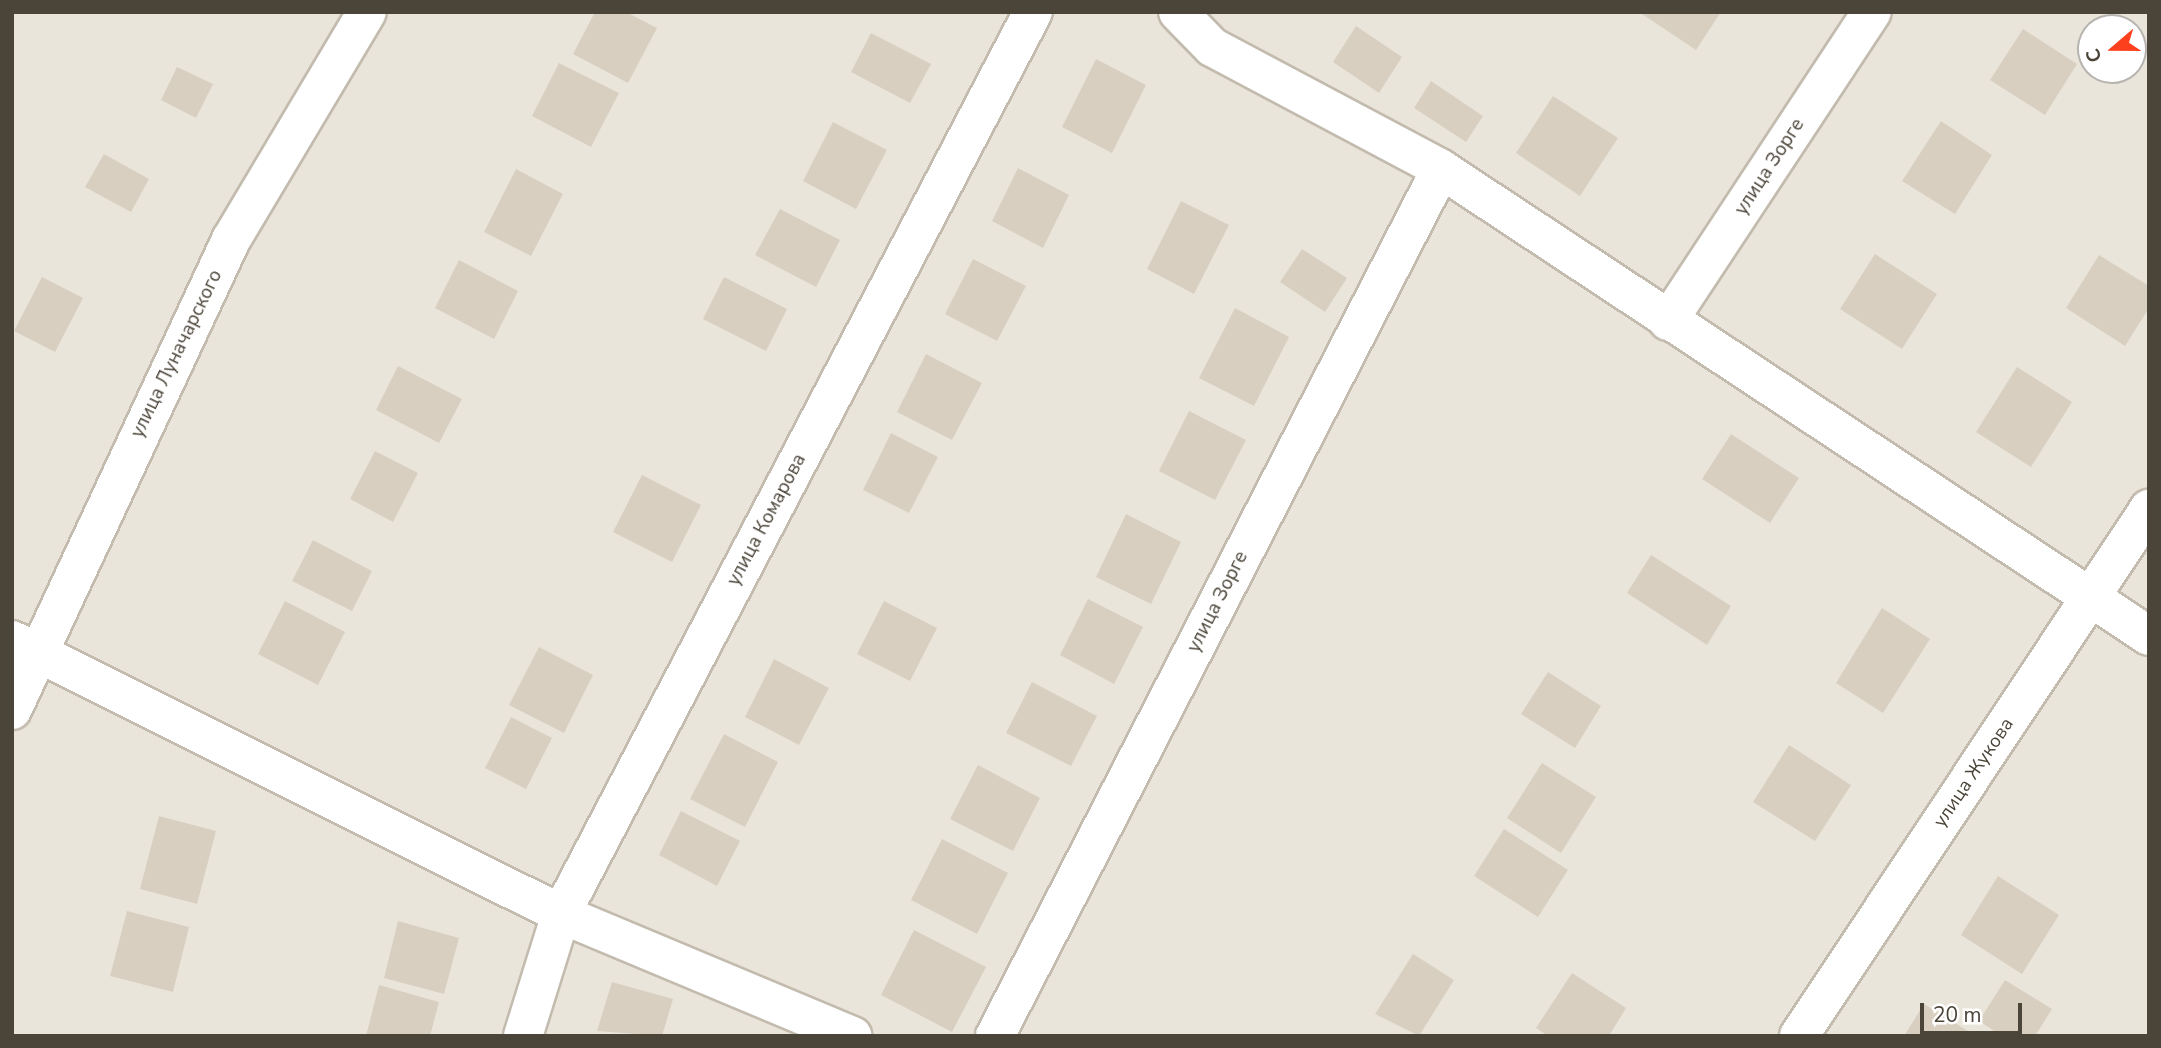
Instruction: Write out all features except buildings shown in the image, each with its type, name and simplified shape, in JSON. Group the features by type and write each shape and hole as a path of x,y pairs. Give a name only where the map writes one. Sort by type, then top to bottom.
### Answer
{"street":[{"name":"улица Луначарского","path":"12,710 24,645 231,240 367,12"},
{"name":"улица Комарова","path":"523,1036 561,914 1033,12"},
{"path":"1178,12 1212,47 1441,169 2149,636"},
{"name":"улица Зорге","path":"1668,321 1872,12"},
{"name":"улица Зорге","path":"995,1036 1441,169"},
{"name":"улица Жукова","path":"1799,1036 2149,509"},
{"path":"24,645 561,914 853,1036"}],"shaded area":[{"path":"12,12 2149,12 2149,1036 12,1036"}]}
